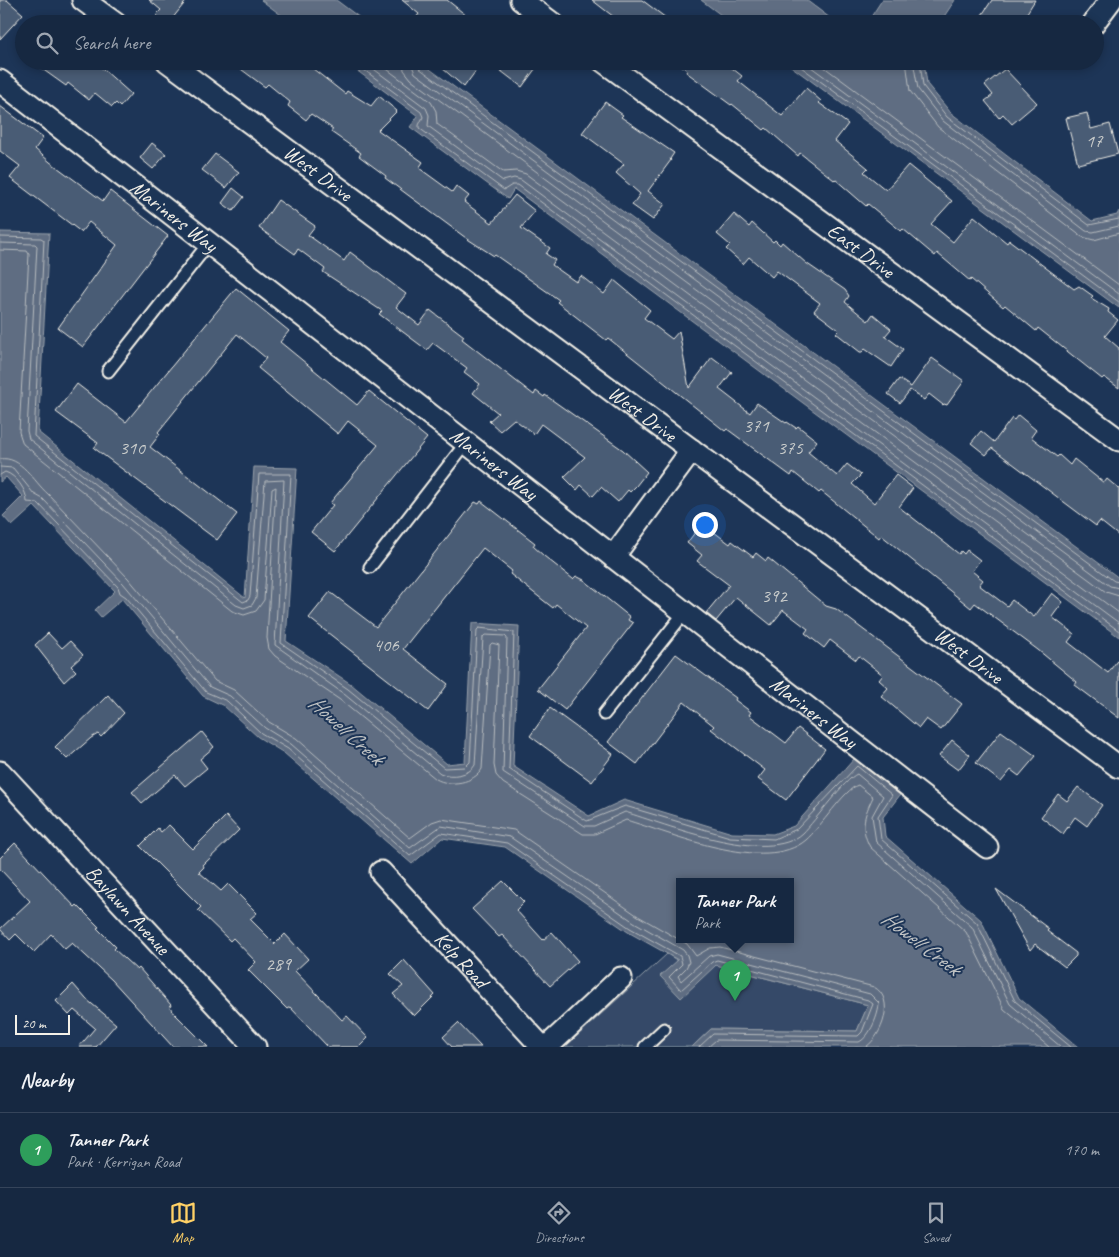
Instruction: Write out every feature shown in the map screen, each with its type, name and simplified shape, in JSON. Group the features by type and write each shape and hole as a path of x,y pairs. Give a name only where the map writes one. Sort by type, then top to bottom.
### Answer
{"street":[{"path":"84,0 104,15"},
{"path":"521,0 541,15"},
{"path":"1099,15 1110,0"},
{"name":"West Drive","path":"179,70 1119,766"},
{"name":"East Drive","path":"616,70 1119,440"},
{"name":"Mariners Way","path":"0,81 987,847"},
{"path":"613,557 692,450"},
{"name":"Baylawn Avenue","path":"0,772 255,1047"},
{"name":"Kelp Road","path":"381,872 542,1047"},
{"path":"547,1047 621,978"}],"lane":[{"path":"108,372 209,243"},
{"path":"370,566 466,443"},
{"path":"604,714 685,612"},
{"path":"645,1047 664,1029"}],"shaded area":[{"path":"667,954 678,961 716,965 868,1005 857,1031 711,1029 692,1047 565,1047"}],"water":[{"path":"261,0 336,0 356,15 281,15"},
{"path":"701,0 806,0 826,15 721,15"},
{"path":"882,0 955,0 945,15 872,15"},
{"path":"356,70 431,70 1119,578 1119,637 514,189 508,199 410,127 418,116"},
{"path":"796,70 925,70 927,84 951,113 1092,221 1117,215 1119,211 1119,308"},
{"name":"Howell Creek","path":"0,232 49,233 38,432 245,598 254,467 297,468 286,641 351,684 447,764 465,762 472,623 519,626 513,766 589,816 624,800 732,833 773,834 794,826 855,758 900,795 883,817 885,836 981,920 1019,998 1078,1047 692,1047 711,1029 857,1031 868,1005 716,965 681,998 660,976 678,960 628,932 505,847 442,838 412,864 284,753 258,737 224,706 203,696 122,599 101,617 95,610 115,591 34,506 12,526 3,516 23,496 6,477 0,482"}],"building":[{"path":"0,0 7,0 23,14 15,15 15,23 0,39"},
{"path":"149,0 187,0 175,15 156,15 161,10"},
{"path":"402,0 447,0 466,15 418,15"},
{"path":"592,0 642,0 662,15 611,15"},
{"path":"992,0 1035,0 1026,15 982,15"},
{"path":"44,70 104,70 131,94 120,107 116,103 112,107 95,93 89,100 68,83 66,86"},
{"path":"242,70 314,70 345,94 347,91 371,106 379,96 397,111 378,130 423,162 419,168 452,192 456,186 469,196 464,202 492,223 515,195 535,211 521,228 550,248 546,254 555,260 552,265 576,282 581,276 604,294 614,280 650,310 644,318 672,339 679,331 689,388 712,357 732,372 719,389 750,413 757,403 786,423 796,428 798,426 817,441 808,452 837,476 847,464 861,475 852,484 874,503 896,475 913,488 899,507 959,554 961,551 964,554 967,550 980,560 972,571 983,580 979,585 1007,606 1012,600 1034,617 1052,593 1063,602 1052,617 1074,634 1068,642 1108,673 1119,658 1119,718 1075,685 1077,682 1038,650 975,603 971,608 881,535 879,538 821,491 819,493 793,472 791,476 727,429 725,431 608,338 606,340 557,302 559,300 495,255 466,238 385,178 386,176 359,156 361,153 331,132 333,129 311,114 306,120 288,106 290,102 268,84 265,87"},
{"path":"444,70 476,70 464,87"},
{"path":"500,70 534,70 522,87"},
{"path":"687,70 734,70 742,76 738,81 782,116 806,88 821,101 819,103 848,124 835,141 868,168 864,172 886,190 908,165 952,201 931,224 953,242 974,216 1007,243 1009,240 1074,289 1079,286 1093,296 1091,298 1109,309 1108,312 1118,320 1105,336 1119,348 1119,388 1104,377 1102,379 1038,328 1036,331 1005,305 1003,307 937,253 935,256 903,229 901,231 868,204 866,206 835,179 800,153 798,156 766,128 764,130 732,104 686,72"},
{"path":"1006,70 1037,103 1012,124 1003,114 999,118 985,101 993,95 985,85"},
{"path":"605,102 623,115 621,117 674,153 648,191 665,204 653,220 632,205 640,194 616,173 624,164 582,133"},
{"path":"0,106 43,138 35,149 50,162 103,201 110,191 168,236 83,347 58,328 117,245 89,222 81,232 10,178 20,166 0,151"},
{"path":"1087,113 1091,129 1110,124 1118,154 1078,164 1066,118"},
{"path":"152,143 166,154 153,169 140,158"},
{"path":"215,154 239,172 226,188 202,170"},
{"path":"233,188 244,197 233,211 222,203"},
{"path":"278,200 315,226 308,235 344,261 350,252 406,294 396,307 419,325 430,310 464,336 462,339 534,395 536,391 544,397 545,395 623,450 647,472 636,486 630,492 628,490 618,502 601,487 593,496 581,485 577,490 564,477 585,457 541,424 534,434 514,419 500,431 489,421 498,413 473,393 480,384 464,372 467,368 433,343 427,350 379,314 382,311 323,272 325,269 298,249 295,254 259,228"},
{"path":"734,214 749,227 752,223 773,242 775,240 780,245 782,242 806,263 845,290 849,296 845,302 868,321 873,314 891,329 885,336 903,349 891,367 865,349 860,352 836,333 839,330 814,311 820,303 777,271 772,277 749,257 743,264 726,249 730,245 717,234"},
{"path":"236,288 289,331 280,342 357,405 369,391 427,438 335,551 311,532 333,505 330,503 378,445 348,421 338,434 258,368 266,358 237,334 158,432 160,434 150,447 237,514 217,540 94,448 98,443 56,412 77,384 126,422"},
{"path":"932,358 964,381 947,405 943,405 929,394 924,400 910,390 900,403 888,394 899,379 911,387"},
{"path":"1018,415 1036,430 1031,437 1057,457 1059,455 1070,465 1074,459 1104,483 1107,479 1119,489 1119,536 1100,521 1096,526 992,448 986,455 971,443 981,431 994,442 1012,418 1014,420"},
{"path":"481,501 535,543 533,546 544,556 573,579 576,576 584,580 630,617 628,620 633,623 565,710 538,689 586,628 556,604 553,608 510,574 512,571 483,548 403,649 448,684 428,711 309,618 330,592 376,627 475,502 479,504"},
{"path":"702,523 730,544 732,541 753,557 756,553 766,561 768,558 826,606 836,609 962,704 941,730 926,719 919,728 881,696 888,688 879,680 883,675 859,656 856,660 830,640 824,648 805,633 808,629 783,610 771,625 736,597 716,621 706,613 729,585 697,561 702,555 687,543"},
{"path":"48,633 62,648 70,641 83,655 71,666 76,671 64,682 35,645"},
{"path":"676,654 736,698 735,700 751,712 749,715 786,743 798,728 825,749 786,800 758,779 765,770 711,729 714,726 684,702 637,764 608,742"},
{"path":"108,695 124,713 101,737 98,734 91,738 67,759 55,747"},
{"path":"550,708 613,754 592,782 530,736"},
{"path":"1001,731 1036,756 1019,776 1011,770 1001,782 976,763"},
{"path":"202,732 214,747 200,759 207,768 185,786 175,775 142,803 132,792"},
{"path":"952,740 970,755 958,770 939,756"},
{"path":"1078,787 1102,805 1087,826 1075,817 1063,834 1041,817 1058,794 1067,801"},
{"path":"226,816 239,830 203,865 204,867 199,872 221,891 228,884 257,913 250,919 275,944 285,934 308,959 295,971 342,1020 347,1016 368,1038 359,1047 328,1047 290,1007 287,1009 248,970 256,962 233,938 230,941 198,910 201,907 140,846 158,828 161,832 169,825 193,849"},
{"path":"15,843 75,907 77,905 99,927 97,928 116,947 114,949 137,970 139,968 171,1005 170,1007 175,1014 208,1047 173,1047 112,980 72,943 65,949 51,934 34,952 16,934 10,940 0,929 30,901 0,869 0,858"},
{"path":"503,881 524,902 516,910 543,940 552,932 578,961 550,986 502,935 499,937 472,909"},
{"path":"996,889 1049,929 1047,931 1076,953 1076,956 1065,967 1035,944 1030,950"},
{"path":"404,960 435,995 414,1016 393,994 403,986 390,974"},
{"path":"73,984 86,999 116,1024 96,1047 79,1047 95,1028 74,1010 69,1015 56,1001"},
{"path":"458,1023 481,1047 452,1047 443,1037"}],"place":[{"name":"Tanner Park","path":"735,1001"}]}
